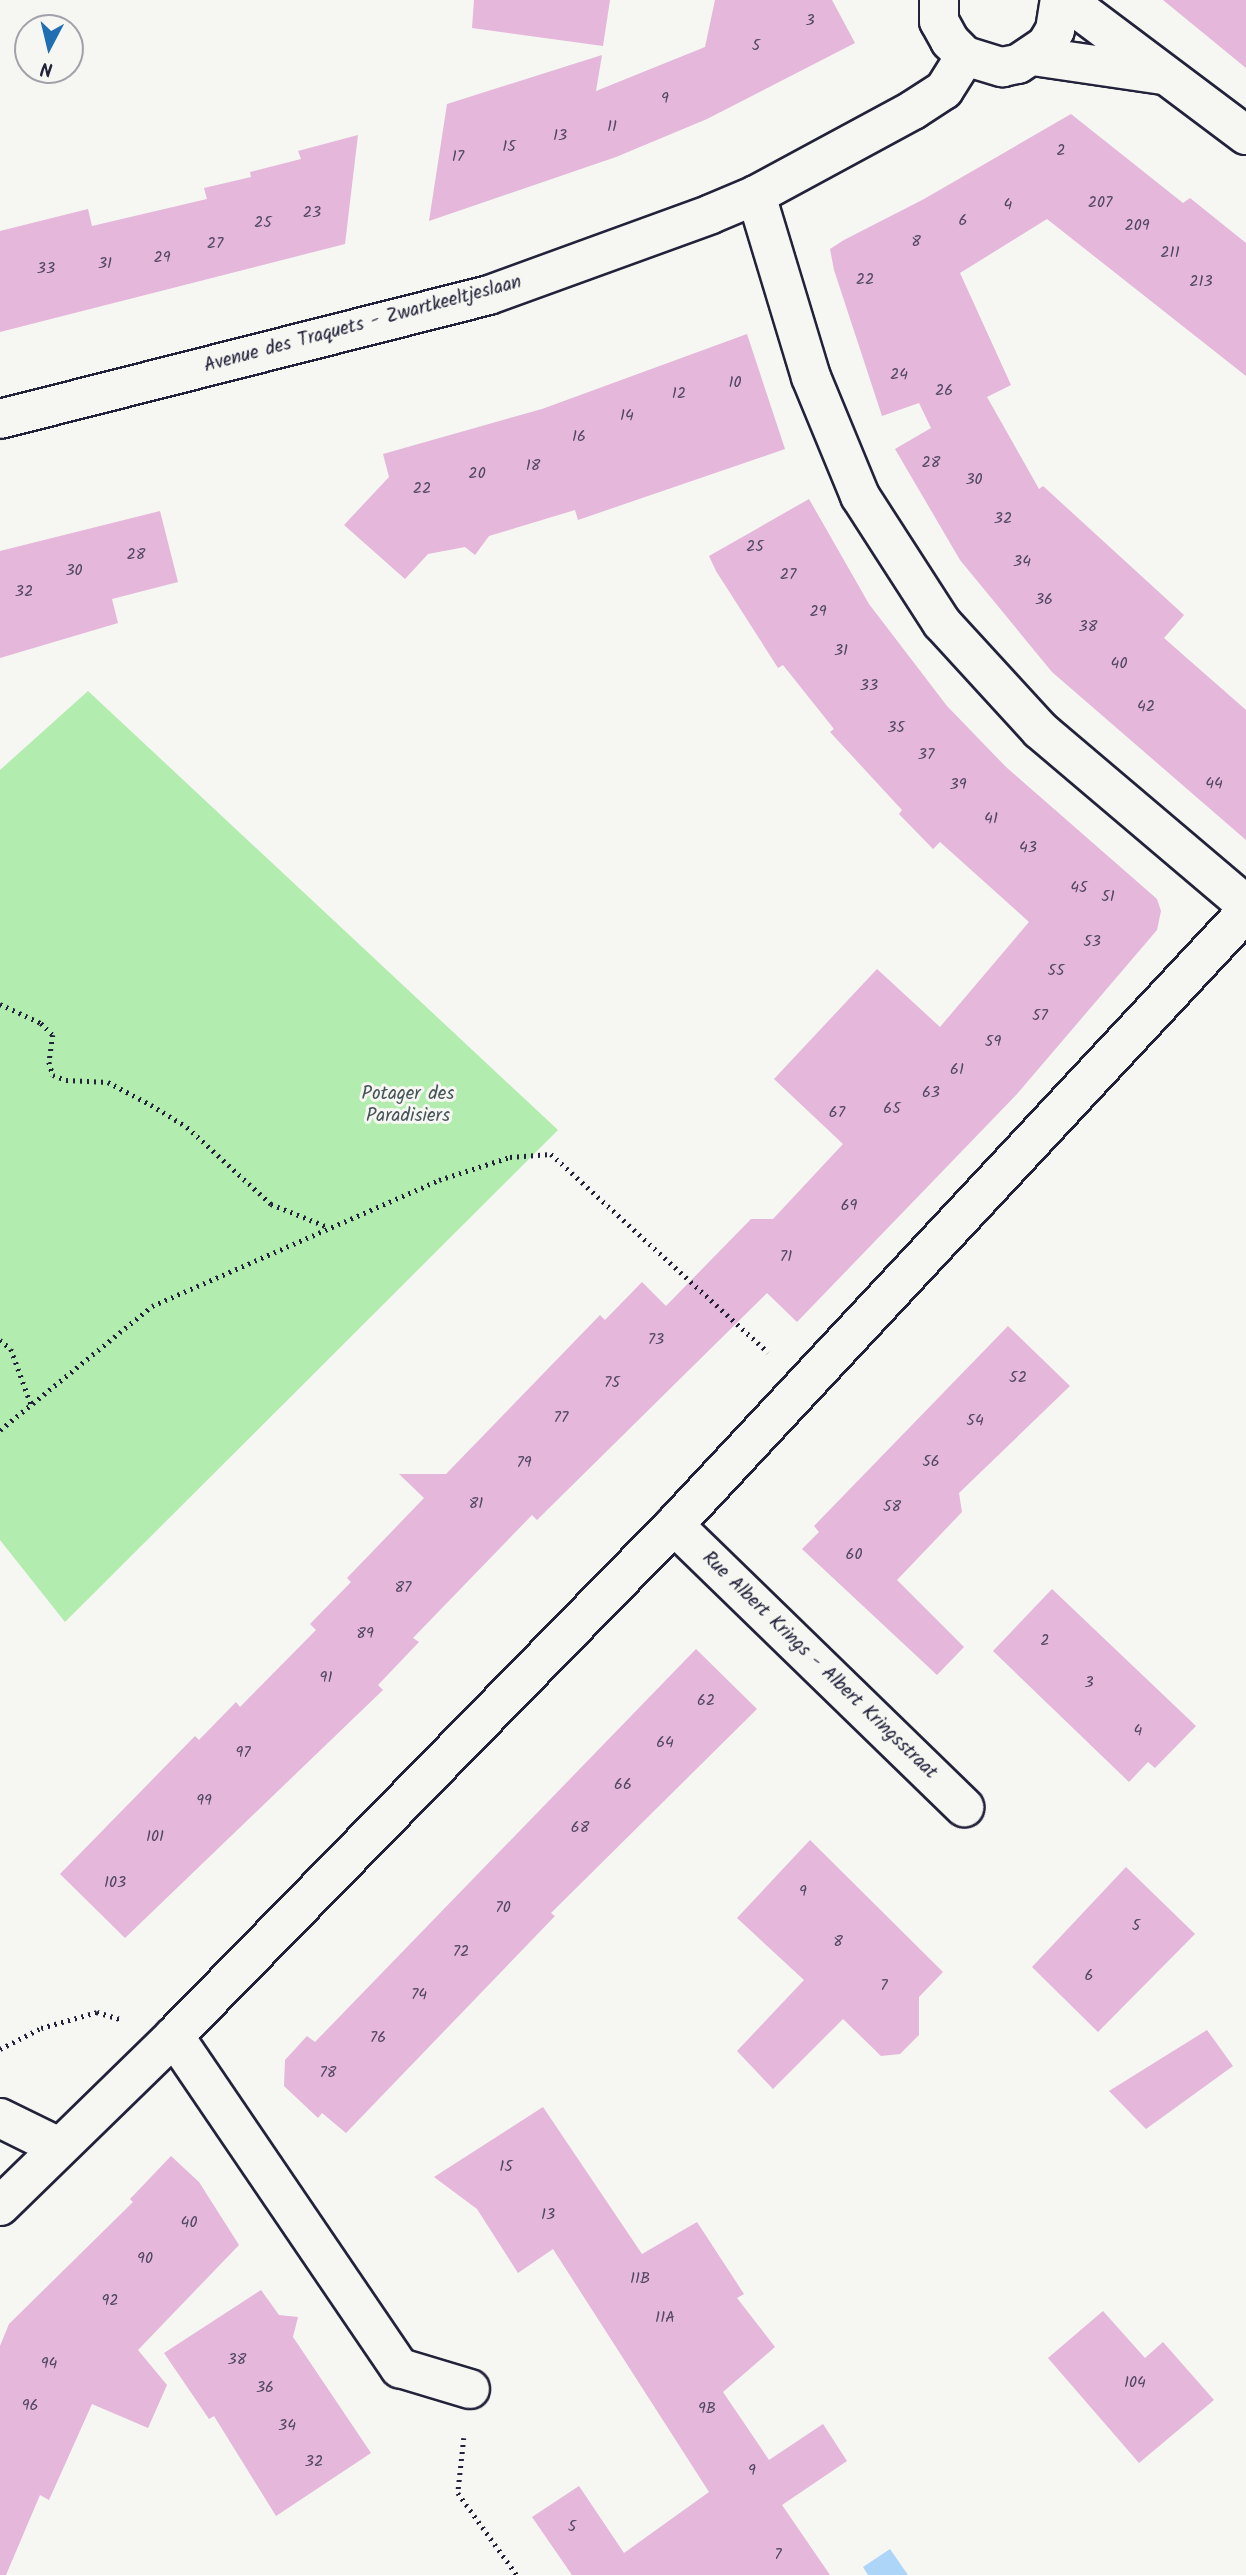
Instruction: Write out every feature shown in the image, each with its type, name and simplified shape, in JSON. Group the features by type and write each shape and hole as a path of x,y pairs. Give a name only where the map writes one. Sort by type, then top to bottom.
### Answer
{"street":[{"path":"939,0 939,21 950,41 965,56 1002,67 1033,56 1165,75"},
{"path":"1033,56 1055,30 1060,0"},
{"path":"1066,0 1246,135"},
{"name":"Avenue des Traquets - Zwartkeeltjeslaan","path":"0,419 489,295 756,195 944,90 965,56"},
{"path":"756,195 811,377 860,496 942,624 1040,730 1246,905"},
{"path":"0,2206 174,2036 674,1525 1246,912"},
{"name":"Rue Albert Krings - Albert Kringsstraat","path":"674,1525 964,1807"},
{"path":"174,2036 400,2368 470,2389"},
{"path":"0,2118 59,2147"}],"path":[{"path":"0,1004 41,1023 53,1035 55,1046 49,1062 53,1075 108,1082 151,1105 187,1126 271,1204 329,1228"},
{"path":"0,1430 152,1306 439,1180 510,1157 551,1154 805,1385"},
{"path":"0,1340 11,1349 31,1404"},
{"path":"0,2049 41,2028 97,2012 174,2036"},
{"path":"470,2389 458,2493 517,2575"}],"green space":[{"name":"Potager des Paradisiers","path":"88,691 558,1130 65,1622 0,1540 0,770"}],"water":[{"path":"890,2549 908,2575 868,2575 863,2567"}],"building":[{"path":"474,0 610,0 603,46 472,28"},
{"path":"715,0 832,0 855,43 707,119 616,157 429,221 447,104 602,55 596,91 705,47"},
{"path":"1163,0 1246,0 1246,68"},
{"path":"1071,114 1183,203 1190,198 1246,243 1246,376 1047,219 960,273 1011,385 987,397 1039,489 1043,486 1184,615 1164,638 1246,710 1246,840 1052,672 960,560 895,449 931,428 919,403 882,416 834,270 830,249 924,199"},
{"path":"358,135 345,244 0,332 0,231 88,209 92,226 207,199 204,188 251,177 250,172 301,159 298,151"},
{"path":"747,334 785,449 578,520 575,510 489,536 475,555 465,547 428,554 405,579 344,525 389,477 383,454 542,409"},
{"path":"809,499 869,604 947,706 1006,767 1157,899 1161,911 1157,930 1017,1094 797,1322 767,1293 537,1520 532,1515 413,1638 419,1642 378,1685 383,1690 125,1938 60,1874 195,1736 199,1740 236,1702 240,1707 316,1630 310,1624 351,1582 347,1578 424,1498 399,1474 446,1474 600,1315 605,1320 642,1282 666,1306 751,1219 773,1219 843,1144 774,1079 877,969 940,1027 1029,922 940,842 933,849 899,814 902,810 830,732 834,729 783,665 778,668 716,571 709,556"},
{"path":"160,511 178,582 112,599 118,623 0,658 0,551"},
{"path":"1008,1326 1070,1386 959,1493 962,1512 897,1580 964,1647 937,1675 802,1549 819,1532 814,1526"},
{"path":"1052,1589 1196,1726 1155,1768 1148,1762 1129,1782 993,1651"},
{"path":"696,1649 757,1709 551,1913 555,1916 346,2133 322,2113 318,2118 284,2086 285,2060 307,2036 315,2042"},
{"path":"810,1840 943,1972 919,1997 919,2035 900,2054 881,2056 843,2019 773,2089 737,2051 804,1980 737,1918"},
{"path":"1126,1867 1195,1934 1098,2032 1032,1967"},
{"path":"1207,2030 1233,2066 1146,2129 1109,2091"},
{"path":"543,2107 642,2254 697,2222 744,2294 737,2298 775,2347 723,2392 769,2460 823,2424 847,2461 782,2505 830,2575 572,2575 532,2517 579,2486 624,2553 709,2492 553,2249 518,2273 477,2209 434,2177"},
{"path":"171,2156 199,2182 239,2245 138,2350 167,2385 148,2428 92,2404 49,2500 40,2495 6,2575 0,2575 0,2346 9,2324 133,2202 130,2199"},
{"path":"261,2290 279,2315 298,2317 293,2337 371,2453 276,2516 214,2416 209,2419 164,2353"},
{"path":"1103,2311 1145,2358 1163,2342 1214,2400 1139,2463 1048,2358"}]}
